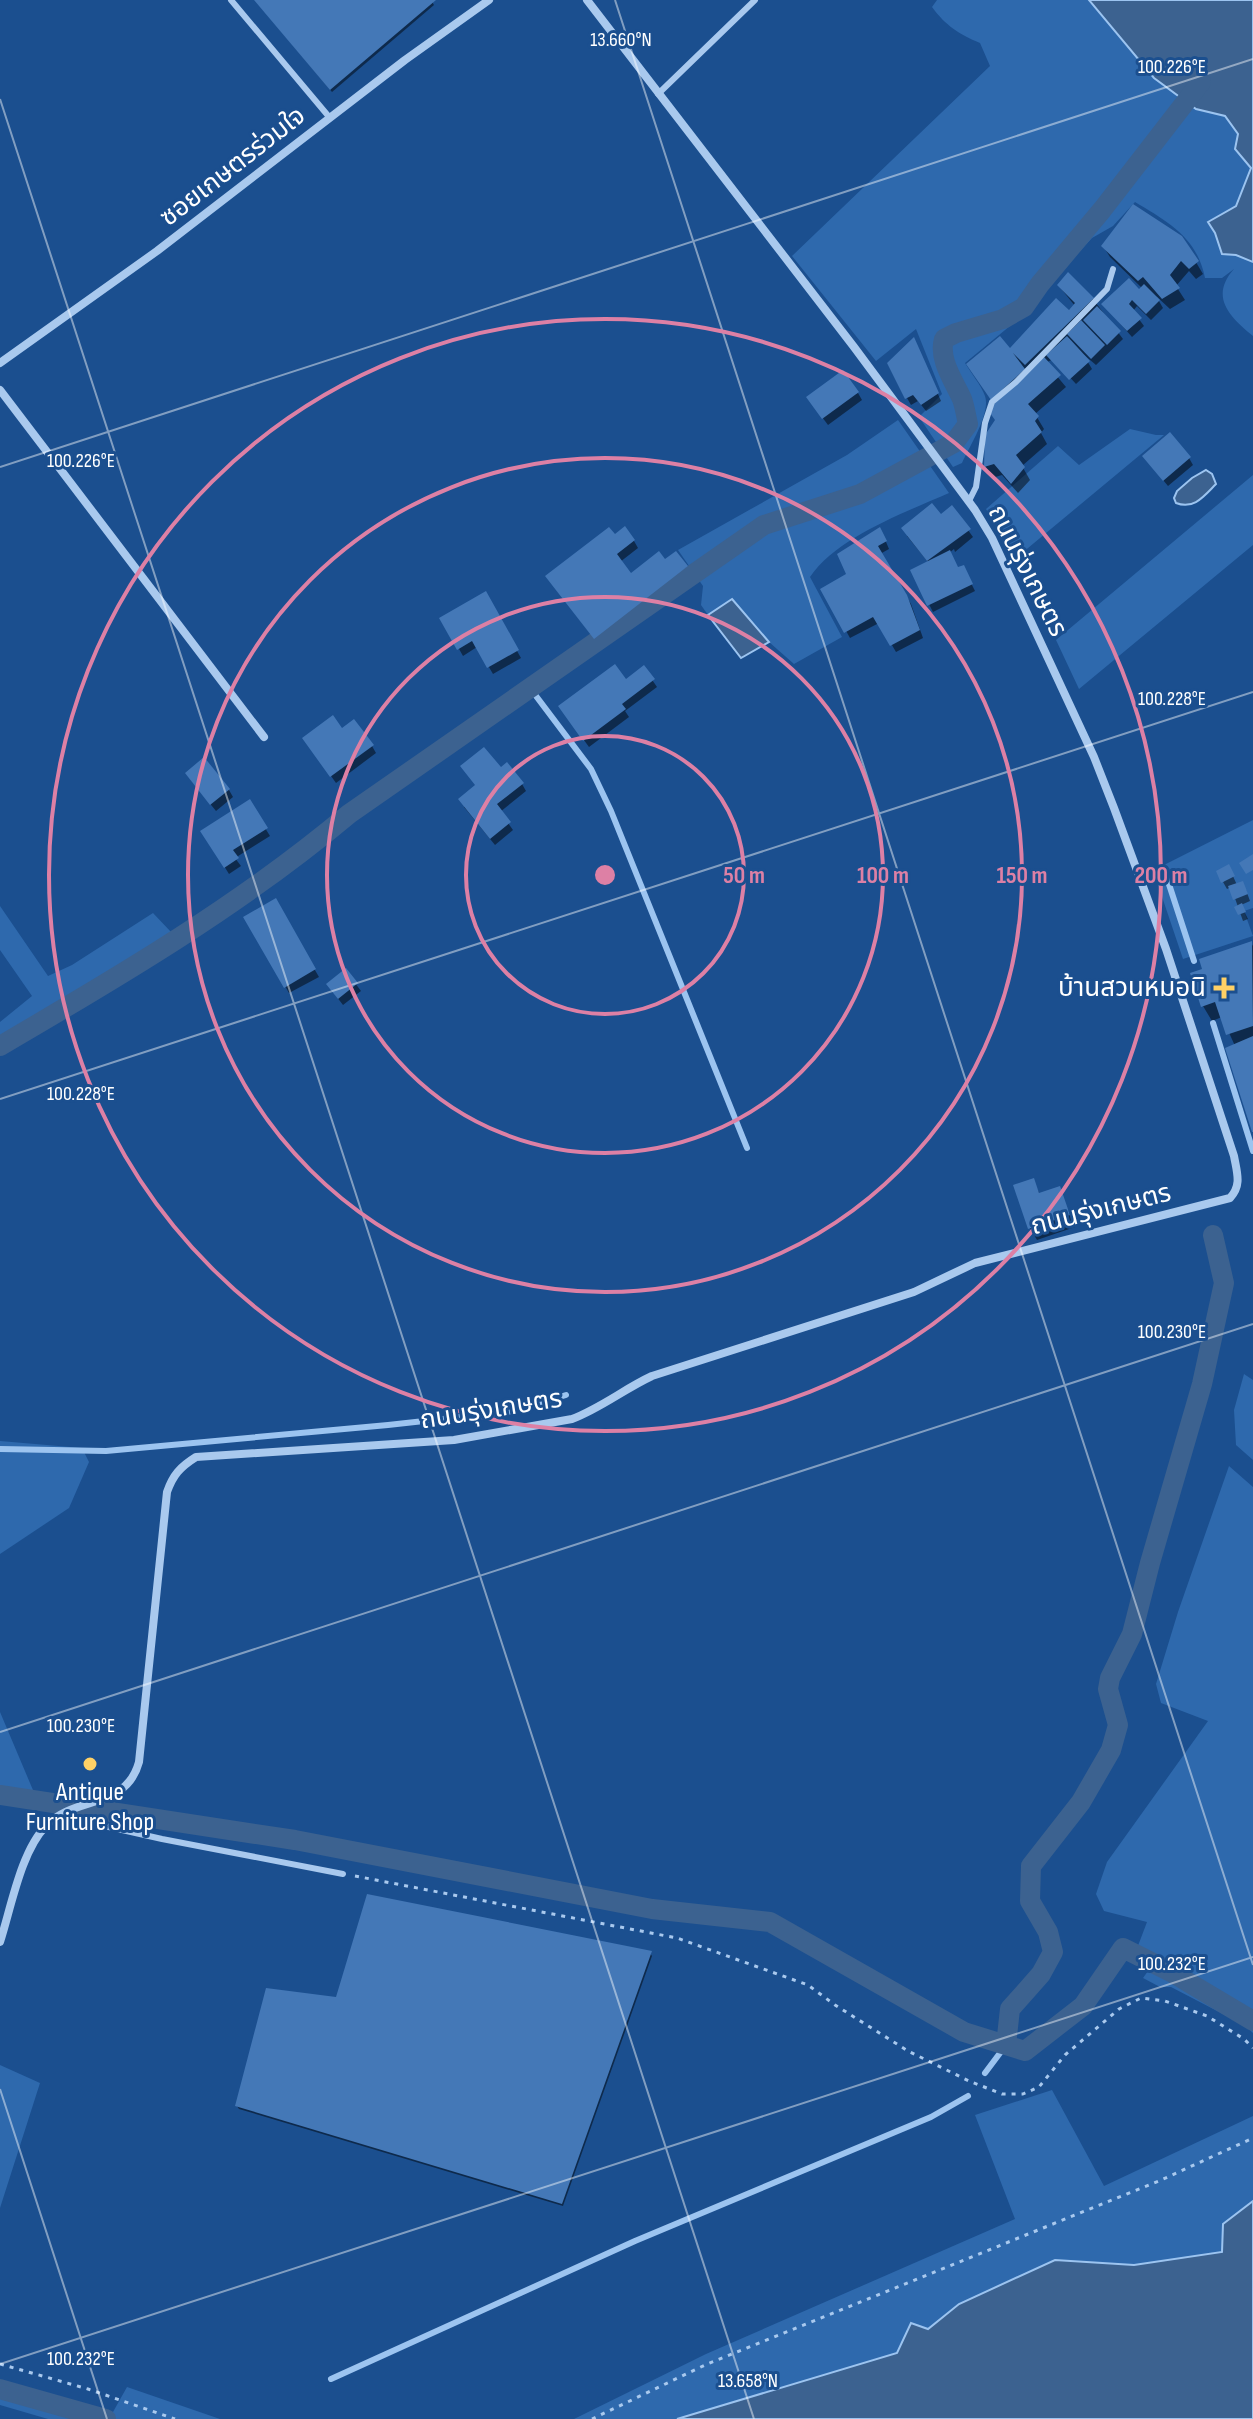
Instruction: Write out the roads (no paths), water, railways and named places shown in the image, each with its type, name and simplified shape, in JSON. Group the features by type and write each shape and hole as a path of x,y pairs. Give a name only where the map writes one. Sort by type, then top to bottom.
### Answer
{"street":[{"name":"ซอยเกษตรร่วมใจ","path":"0,363 157,251 489,0"},
{"name":"ถนนรุ่งเกษตร","path":"0,1942 24,1866 46,1826 60,1816 125,1788 135,1775 139,1762 167,1492 173,1476 196,1457 454,1440 572,1419 652,1376 914,1292 975,1263 1230,1198 1236,1191 1239,1181 1234,1156 1162,936 1094,757 996,547 969,501 925,442 587,0"},
{"path":"0,390 264,737"}],"lane":[{"path":"231,0 330,118"},
{"path":"658,94 755,0"},
{"path":"969,501 976,487 985,423 992,402 1016,382 1107,289 1113,269"},
{"path":"60,1816 343,1874"}],"waterway":[{"path":"0,1046 135,966 223,908 349,814 764,525 860,494 954,443 968,424 962,399 945,362 944,339 1003,319 1024,307 1201,82"},
{"path":"530,688 591,769 611,811 747,1148"},
{"path":"1165,872 1194,961"},
{"path":"1213,1023 1253,1151"},
{"path":"1006,2045 1010,2009 1041,1974 1053,1952 1048,1932 1030,1901 1031,1866 1081,1802 1111,1750 1118,1725 1108,1689 1110,1678 1132,1634 1202,1384 1224,1283 1213,1235"},
{"path":"0,1449 106,1451 388,1425 514,1411 566,1395"},
{"path":"0,1795 295,1840 652,1909 770,1922 964,2032 1025,2051 1083,2006 1123,1948 1171,1972 1253,2021"},
{"path":"985,2073 1006,2045"},
{"path":"331,2379 635,2241 931,2117 968,2096"},
{"path":"0,2389 106,2419"}],"place":[{"name":"บ้านสวนหมอนิ","path":"1224,988"},
{"name":"Antique Furniture Shop","path":"90,1764"}]}
